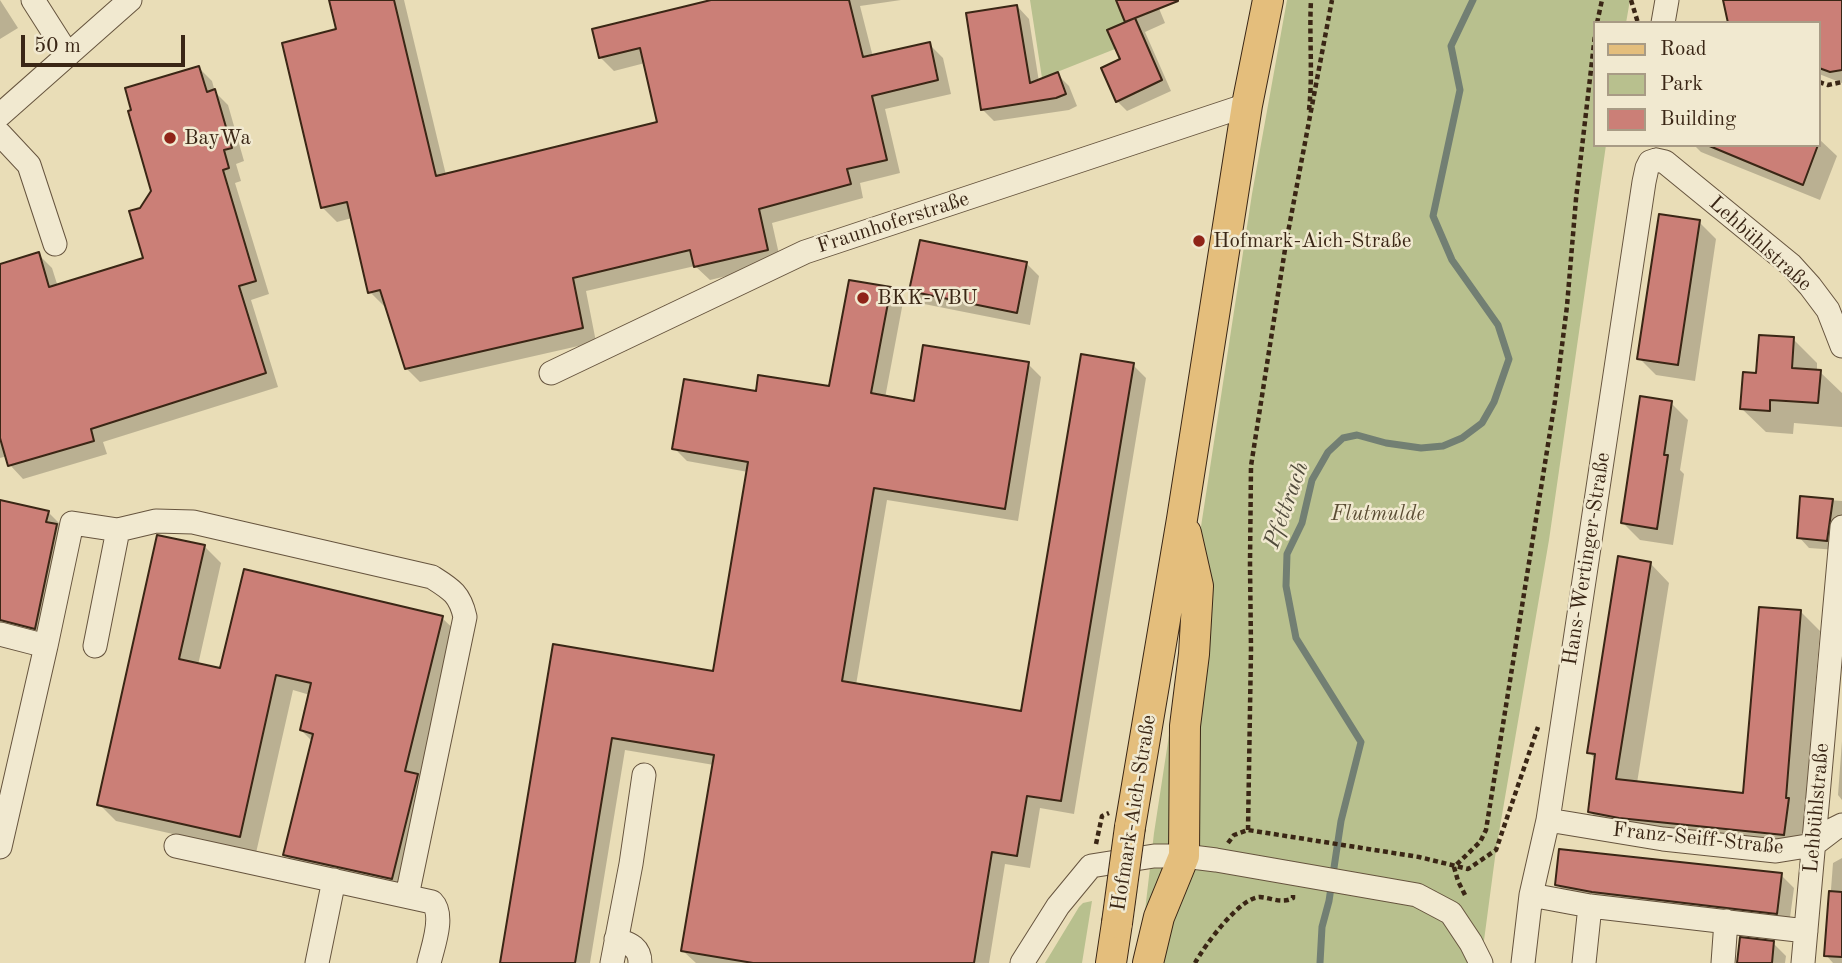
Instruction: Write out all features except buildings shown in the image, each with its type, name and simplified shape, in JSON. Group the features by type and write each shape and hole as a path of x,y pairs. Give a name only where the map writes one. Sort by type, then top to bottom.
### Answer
{"main road":[{"name":"Hofmark-Aich-Straße","path":"1111,963 1130,827 1247,105 1268,0"},
{"path":"1148,963 1159,917 1184,856 1185,726 1194,654 1198,586 1182,519"}],"street":[{"path":"33,0 68,55"},
{"path":"0,115 130,0"},
{"path":"1662,21 1667,0"},
{"name":"Fraunhoferstraße","path":"551,373 805,252 1247,105"},
{"path":"0,134 29,165 55,244"},
{"name":"Lehbühlstraße","path":"1659,152 1665,162 1791,265 1828,310 1842,346"},
{"name":"Hans-Wertinger-Straße","path":"1523,963 1531,895 1548,820 1644,182 1650,162 1659,152"},
{"path":"0,847 72,523 118,530 156,521 193,522 432,577 451,589 462,602 465,617 407,896"},
{"name":"Lehbühlstraße","path":"1803,963 1842,527"},
{"path":"95,646 118,530"},
{"path":"0,634 46,646"},
{"path":"612,963 631,864 644,775"},
{"name":"Franz-Seiff-Straße","path":"1548,820 1663,839 1776,851 1813,845 1842,825"},
{"path":"176,846 432,902 438,907 440,915 429,963"},
{"path":"1022,963 1058,906 1091,866 1154,856 1184,856 1417,895 1451,913 1481,963"},
{"path":"317,963 334,880"},
{"path":"1531,895 1590,906 1806,931"},
{"path":"1584,963 1590,906"},
{"path":"1723,963 1726,921"},
{"path":"617,939 634,946 640,954 640,963"}],"path":[{"path":"1306,142 1312,82 1311,0"},
{"path":"1332,0 1286,243 1251,466 1248,830 1419,858 1468,869 1496,850 1539,725"},
{"path":"1597,21 1602,0"},
{"path":"1631,0 1637,21"},
{"path":"1454,867 1480,842 1486,830 1555,401 1594,44"},
{"path":"1821,83 1828,85 1842,82"},
{"path":"1195,963 1202,950 1247,900 1258,897 1287,901 1293,898"}],"green space":[{"path":"1030,0 1116,0 1125,22 1107,30 1115,49 1042,78"},
{"name":"Flutmulde","path":"1287,0 1630,0 1626,21 1594,21 1594,147 1606,147 1549,540 1496,850 1481,963 1139,963 1154,833 1252,194"},
{"path":"1092,901 1082,963 1045,963 1079,907"}],"waterway":[{"name":"Pfettrach","path":"1320,963 1322,927 1329,901 1341,821 1361,742 1296,638 1286,586 1287,554 1302,523 1312,480 1328,452 1343,438 1357,435 1421,448 1443,446 1462,438 1482,423 1494,402 1509,359 1498,325 1452,260 1433,216 1460,90 1451,46 1473,0"}],"place":[{"name":"BayWa","path":"170,138"},
{"name":"Hofmark-Aich-Straße","path":"1199,241"},
{"name":"BKK-VBU","path":"863,298"}]}
